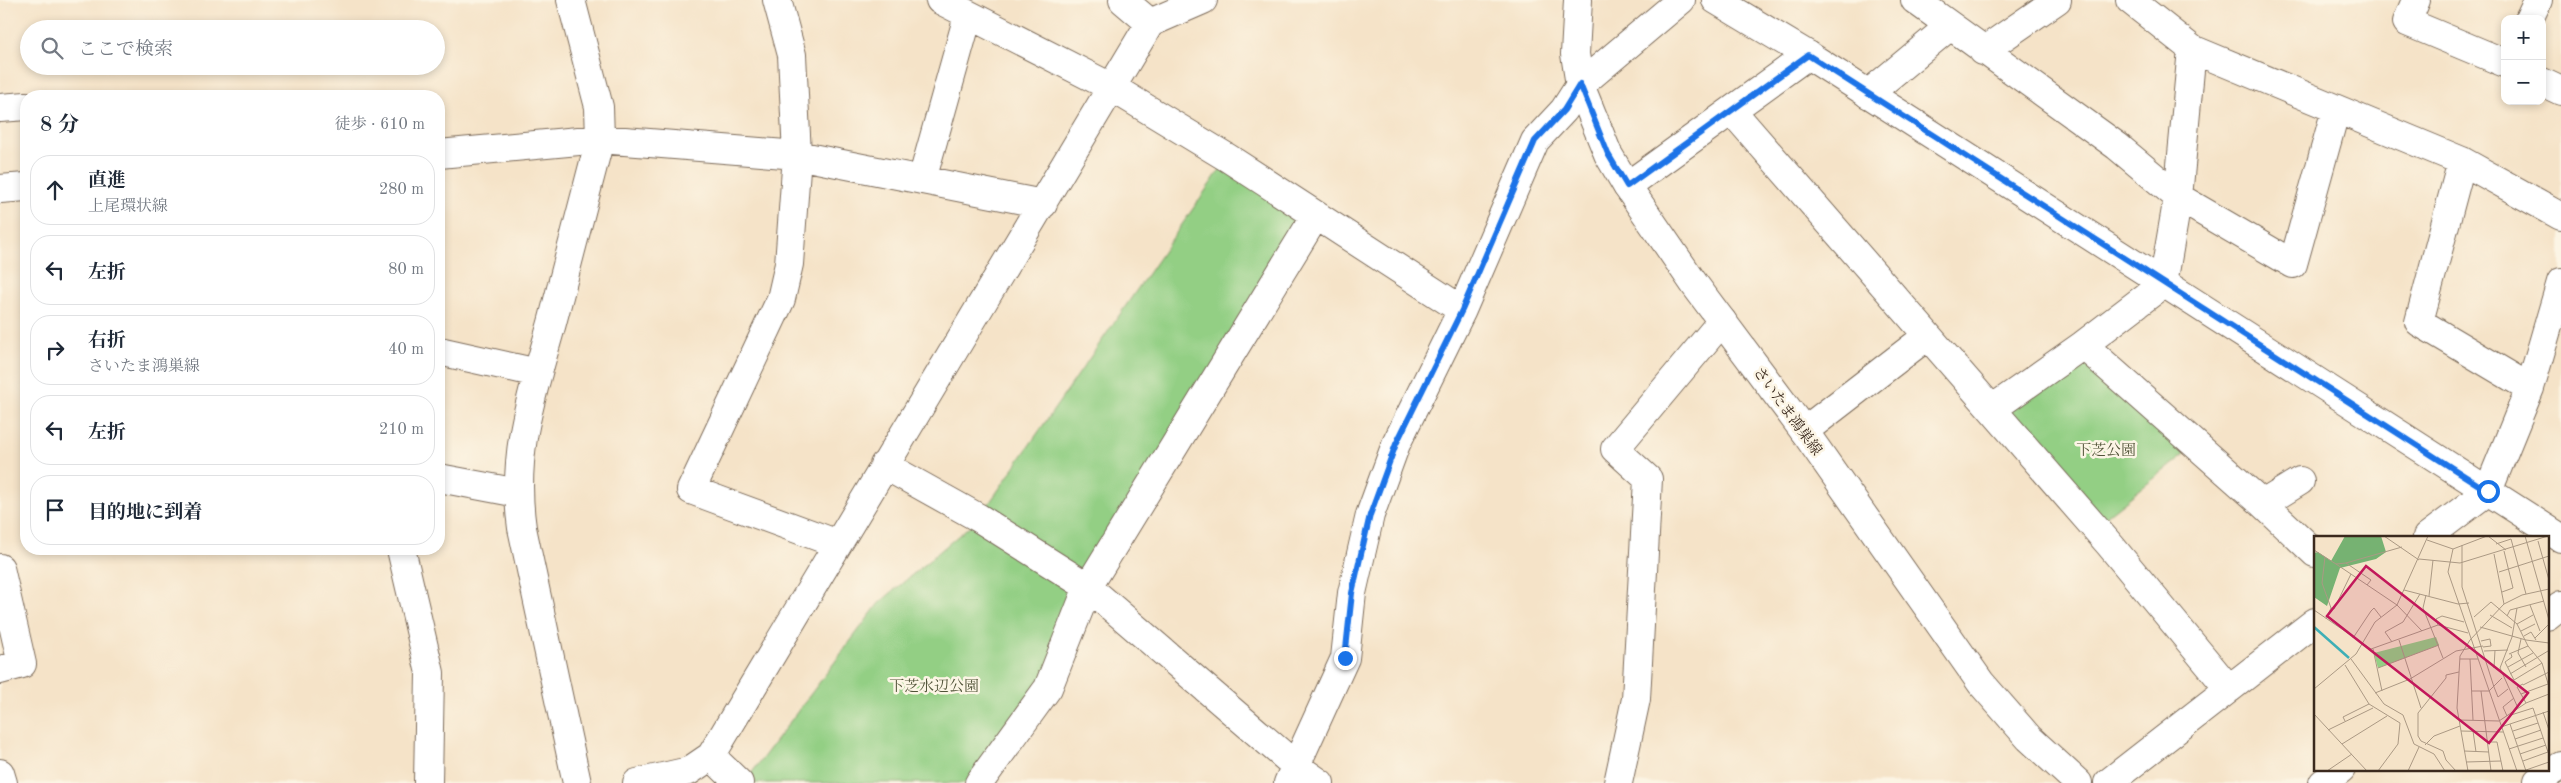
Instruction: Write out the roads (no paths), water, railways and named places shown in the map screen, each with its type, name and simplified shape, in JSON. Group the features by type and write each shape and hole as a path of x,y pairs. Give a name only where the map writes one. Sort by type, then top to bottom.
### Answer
{"street":[{"path":"571,0 599,107 600,139 522,437 518,493 522,528 577,783"},
{"path":"777,0 792,55 797,155 789,264 780,299 691,490 838,544"},
{"path":"940,0 1110,87 1228,158 1462,310"},
{"path":"1123,0 1150,23"},
{"path":"637,783 689,771 711,756 1150,23 1203,0"},
{"name":"さいたま鴻巣線","path":"1578,0 1575,54 1580,84 1608,154 1627,186 1722,321 1804,431 1981,683 2029,738 2078,783"},
{"path":"1293,775 1345,658 1352,593 1370,515 1396,444 1462,310 1535,141 1564,110 1580,84 1681,0"},
{"path":"1716,0 1808,55 2163,284 2488,491 2560,534"},
{"path":"1915,0 2116,146 2178,198 2293,264 2336,109"},
{"path":"1983,51 2026,9 2057,0"},
{"path":"2130,0 2192,49 2462,161 2561,216"},
{"path":"2416,0 2407,22 2501,61"},
{"path":"2531,15 2538,0"},
{"path":"922,180 968,16"},
{"path":"1868,94 1950,26"},
{"path":"1992,409 2083,345 2163,284 2178,198 2192,49"},
{"path":"1627,186 1808,55"},
{"path":"2546,84 2561,91"},
{"path":"0,108 20,106"},
{"path":"1732,111 1926,337 1992,409 2229,689"},
{"path":"445,153 600,139 797,155 1043,204"},
{"path":"2462,161 2419,322 2530,388"},
{"path":"0,189 20,187"},
{"path":"979,783 1048,688 1088,587 1316,215"},
{"path":"2428,536 2488,491 2530,388 2561,282"},
{"path":"1618,783 1636,699 1648,479 1615,449 1722,321"},
{"path":"1804,431 1926,337"},
{"path":"2530,388 2561,341"},
{"path":"2083,345 2263,504 2314,552"},
{"path":"445,352 538,373"},
{"path":"884,465 979,518 1088,587 1293,775 1320,783"},
{"path":"445,479 518,493"},
{"path":"2263,504 2300,481"},
{"path":"402,555 430,673 428,783"},
{"path":"0,568 22,664 0,670"},
{"path":"2548,615 2561,606"},
{"path":"2108,783 2314,623"},
{"path":"711,756 739,783"},
{"path":"2534,778 2561,766"},
{"path":"2323,783 2340,770"},
{"path":"0,773 3,783"}],"park label":[{"name":"下芝公園","path":"2106,450"},
{"name":"下芝水辺公園","path":"934,686"}]}
